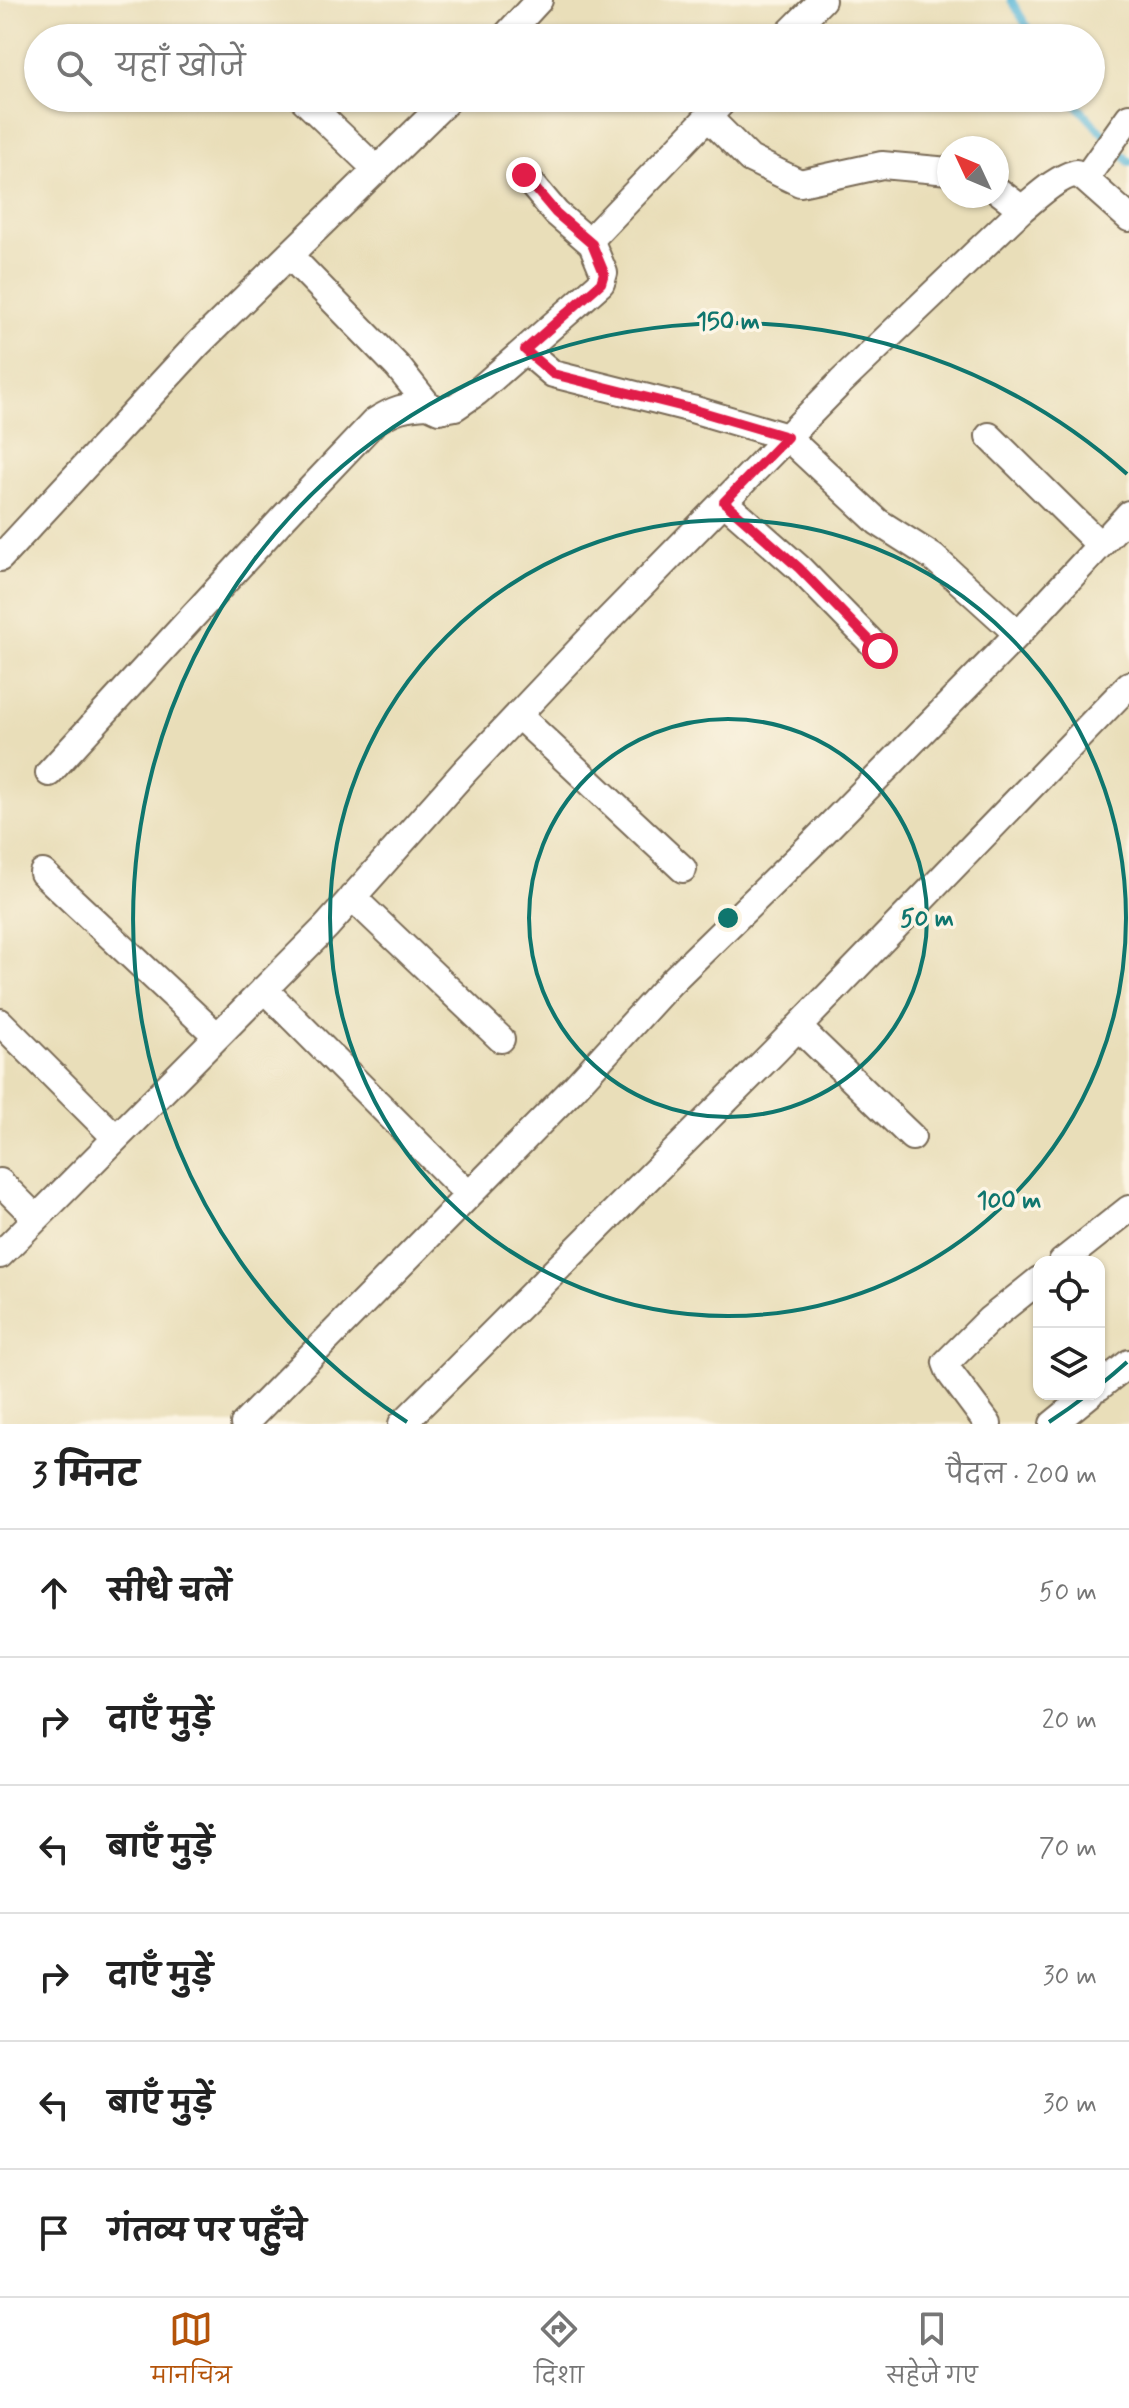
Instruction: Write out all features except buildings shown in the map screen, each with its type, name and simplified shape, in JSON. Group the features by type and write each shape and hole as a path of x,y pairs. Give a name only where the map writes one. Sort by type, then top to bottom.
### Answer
{"street":[{"path":"517,24 539,0"},
{"path":"798,24 822,0"},
{"path":"317,112 377,170"},
{"path":"3,549 198,344 436,112"},
{"path":"592,244 599,230 712,112"},
{"path":"720,112 750,159 800,183 882,165 937,170"},
{"path":"1085,179 1116,137"},
{"path":"0,1255 326,927 603,625 852,371 1022,209 1068,175 1076,173 1129,218"},
{"path":"289,255 398,367 428,405 439,410 455,407 477,392 601,283 604,273 592,244 556,213 524,175"},
{"path":"1009,199 1022,209"},
{"path":"525,350 553,374 787,437 878,522 933,557 1018,634"},
{"path":"49,773 374,422 392,410 428,405"},
{"path":"989,436 1100,545"},
{"path":"724,502 799,568 880,651"},
{"path":"244,1424 575,1087 670,983 811,845 1018,634 1129,514"},
{"path":"402,1424 798,1027 1129,685"},
{"path":"518,715 683,869"},
{"path":"43,873 217,1036"},
{"path":"352,897 501,1039"},
{"path":"264,989 469,1195"},
{"path":"0,1022 116,1138"},
{"path":"798,1027 912,1137"},
{"path":"0,1182 36,1218"},
{"path":"1070,1256 1129,1209"},
{"path":"988,1424 946,1363 989,1320 1033,1285"},
{"path":"1105,1382 1129,1363"},
{"path":"1053,1424 1083,1400"}],"waterway":[{"path":"1011,0 1026,24"},
{"path":"1083,112 1129,162"}],"route":[{"path":"524,175 556,213 592,244 604,273 601,283 525,350 553,374 787,437 724,502 799,568 880,651"}]}
